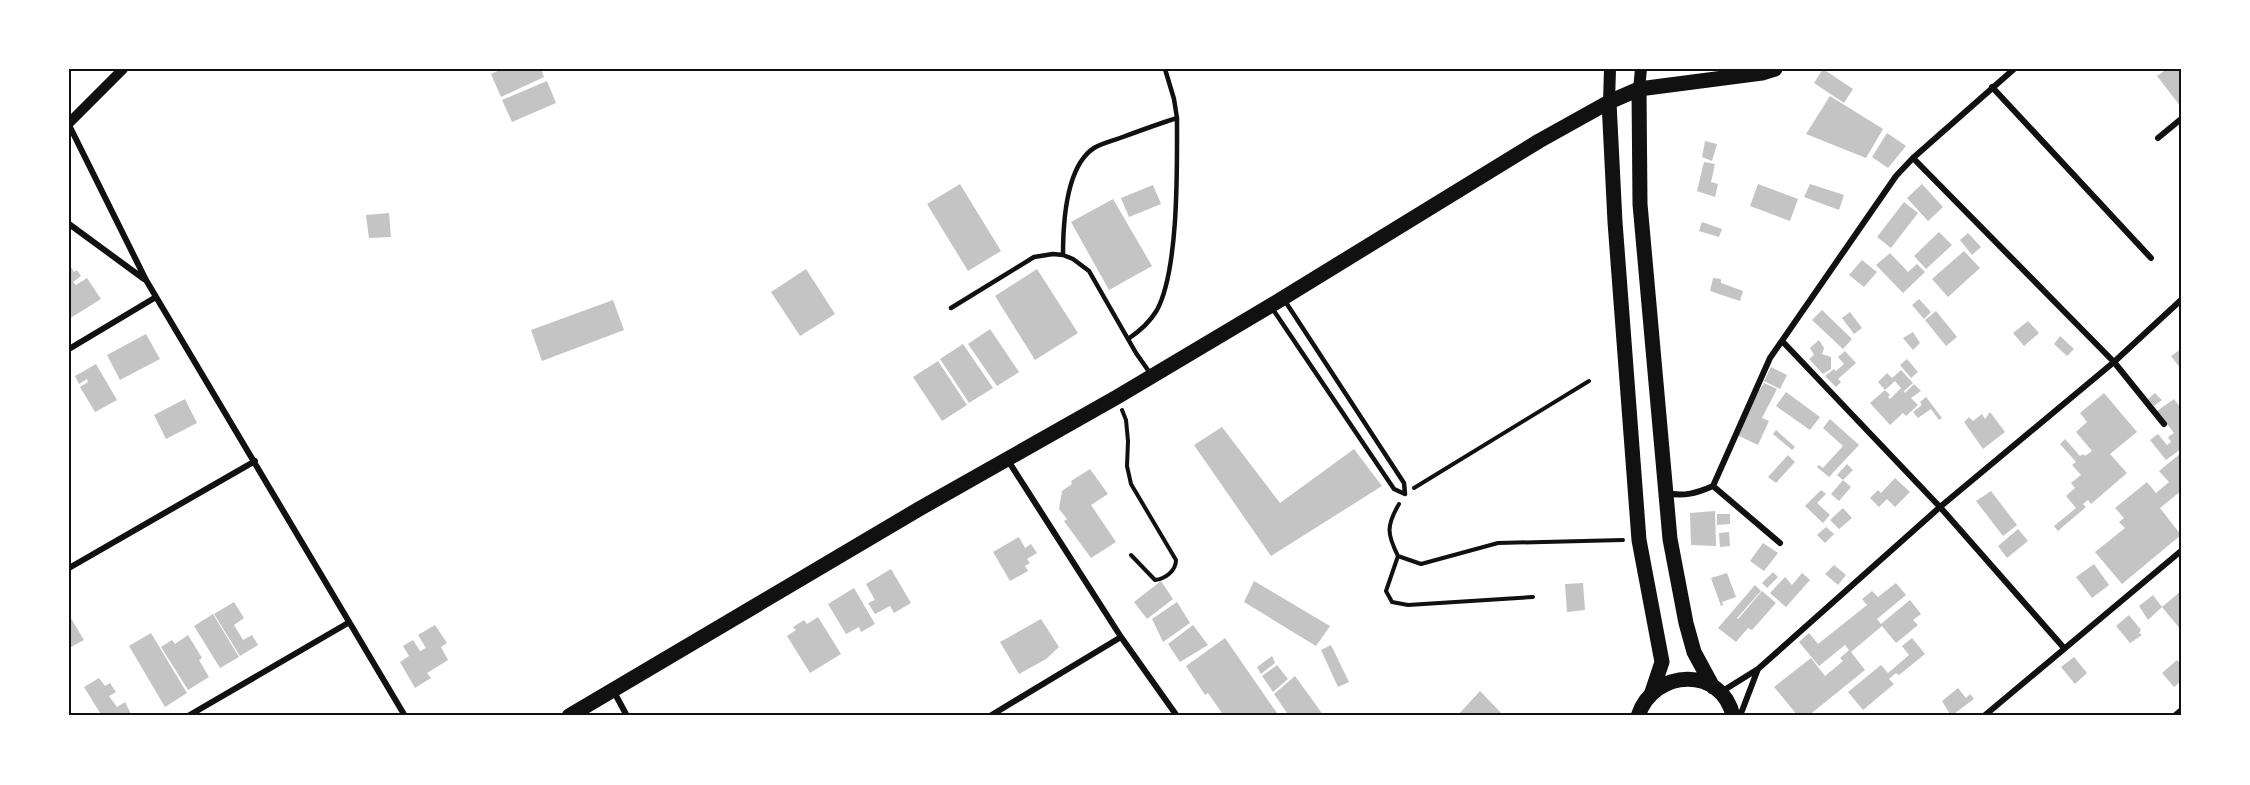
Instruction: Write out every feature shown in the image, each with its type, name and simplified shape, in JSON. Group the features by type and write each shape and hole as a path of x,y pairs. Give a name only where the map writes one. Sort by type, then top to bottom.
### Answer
{"main road":[{"path":"1610,69 1609,102 1615,222 1639,540 1662,662 1652,692 1642,705 1638,716"},
{"path":"1641,69 1639,89 1640,204 1670,539 1686,623 1694,652 1717,689 1726,699 1733,716"},
{"path":"569,716 1117,397 1539,141 1609,102 1639,89 1762,73 1775,69"},
{"path":"1652,692 1666,683 1681,679 1698,680 1717,689"}],"street":[{"path":"123,69 69,124 146,280 255,461 348,624 405,716"},
{"path":"1665,493 1691,494 1713,486 1770,358 1896,176 1913,158 2014,69"},
{"path":"1992,87 2151,258"},
{"path":"2158,138 2181,119"},
{"path":"1913,158 2114,362 2164,424"},
{"path":"69,224 146,280"},
{"path":"69,349 156,297"},
{"path":"1717,689 1758,669 1940,507 2114,362 2181,300"},
{"path":"1783,342 1940,507 2064,648"},
{"path":"1007,459 1121,638 1177,716"},
{"path":"69,568 255,461"},
{"path":"1713,486 1780,543"},
{"path":"1984,716 2181,551"},
{"path":"188,716 348,624"},
{"path":"990,716 1121,638"},
{"path":"1740,716 1758,669"},
{"path":"613,690 627,716"}],"lane":[{"path":"1128,339 1150,321 1162,299 1173,243 1177,118 1165,69"},
{"path":"1063,255 1063,224 1068,196 1087,154 1104,144 1177,118"},
{"path":"951,308 1034,257 1063,255 1073,259 1089,271 1128,339 1152,375"},
{"path":"1277,302 1404,483 1405,494 1394,489 1277,302"}],"path":[{"path":"1589,381 1405,494 1389,520 1389,539 1398,556 1421,564 1498,543 1639,540"},
{"path":"1117,397 1125,420 1128,441 1127,466 1131,484 1176,560 1176,565 1163,578 1155,580 1131,555"},
{"path":"1398,556 1386,591 1392,602 1408,605 1533,597"},
{"path":"2173,716 2181,709"}],"building":[{"path":"502,69 541,69 544,77 501,97 491,74"},
{"path":"1823,69 1853,89 1844,103 1814,83"},
{"path":"2167,69 2179,69 2181,72 2181,107 2157,76"},
{"path":"547,81 556,103 512,122 502,100"},
{"path":"1830,96 1883,129 1866,158 1806,134"},
{"path":"1887,133 1906,146 1888,168 1872,157"},
{"path":"1705,141 1717,144 1712,161 1702,157"},
{"path":"1704,162 1715,164 1711,182 1718,184 1715,197 1697,191"},
{"path":"960,184 1001,251 968,271 927,204"},
{"path":"1758,184 1798,199 1790,221 1750,206"},
{"path":"1810,184 1844,195 1839,210 1804,197"},
{"path":"1922,184 1943,207 1928,221 1907,198"},
{"path":"1153,185 1161,204 1129,217 1121,198"},
{"path":"1113,199 1152,266 1109,290 1071,222"},
{"path":"1904,202 1918,213 1891,248 1877,237"},
{"path":"389,213 391,237 369,238 366,215"},
{"path":"1702,222 1722,229 1719,237 1699,231"},
{"path":"1939,232 1952,245 1926,269 1914,256"},
{"path":"1968,233 1981,247 1972,255 1960,240"},
{"path":"1964,251 1980,268 1948,297 1932,279"},
{"path":"1890,253 1908,272 1917,264 1925,272 1903,293 1876,265"},
{"path":"1862,260 1877,272 1864,287 1849,275"},
{"path":"69,264 74,272 77,270 81,276 73,282 76,285 87,278 101,299 69,319"},
{"path":"806,269 835,314 800,336 771,292"},
{"path":"1037,269 1078,333 1035,360 995,296"},
{"path":"1713,278 1721,279 1721,283 1743,291 1740,301 1710,291"},
{"path":"1919,299 1931,312 1924,319 1912,305"},
{"path":"613,300 624,330 542,361 531,330"},
{"path":"1822,310 1852,339 1843,349 1812,320"},
{"path":"1936,311 1957,337 1946,346 1925,320"},
{"path":"1850,312 1862,328 1854,334 1842,318"},
{"path":"2028,321 2039,333 2024,346 2013,333"},
{"path":"990,329 1019,372 997,386 968,344"},
{"path":"1913,332 1920,343 1913,350 1903,338"},
{"path":"146,334 160,359 120,380 107,355"},
{"path":"2060,336 2074,349 2067,356 2054,344"},
{"path":"1819,340 1824,348 1822,354 1831,357 1831,369 1823,374 1809,359 1814,355 1810,348"},
{"path":"963,344 993,388 969,403 940,359"},
{"path":"2181,349 2181,369 2171,356"},
{"path":"1845,351 1856,363 1838,379 1841,382 1836,387 1825,376 1844,364 1838,357"},
{"path":"1907,359 1918,372 1911,378 1900,365"},
{"path":"938,361 967,405 942,421 913,377"},
{"path":"96,364 117,400 95,412 80,387 88,382 87,379 79,384 75,376"},
{"path":"1771,367 1787,375 1780,389 1764,381"},
{"path":"1901,370 1913,383 1904,391 1905,393 1914,384 1921,391 1911,398 1918,405 1906,416 1903,413 1890,425 1870,403 1885,390 1878,382 1887,373 1892,378","holes":["1895,381 1901,388 1890,399 1888,397 1890,395 1885,390"]},
{"path":"1764,383 1777,389 1762,418 1769,421 1758,445 1737,435"},
{"path":"1786,392 1820,417 1810,430 1776,406"},
{"path":"2104,393 2137,432 2110,454 2127,473 2091,504 2088,500 2083,504 2086,507 2058,531 2054,526 2076,508 2066,496 2075,488 2071,483 2081,475 2072,465 2076,462 2060,444 2065,439 2080,456 2083,454 2085,456 2092,451 2076,432 2087,422 2080,413"},
{"path":"2155,393 2162,400 2154,406 2148,399"},
{"path":"1926,397 1942,418 1939,420 1931,409 1918,418 1913,412 1922,405 1920,402"},
{"path":"185,399 197,423 166,439 154,415"},
{"path":"2174,399 2181,408 2181,449 2166,460 2150,440 2158,434 2167,445 2171,442 2168,437 2174,433 2157,411"},
{"path":"1990,412 2005,432 1983,449 1964,422 1969,417 1973,421 1982,414 1985,419"},
{"path":"1830,419 1859,445 1829,477 1817,467 1819,465 1823,468 1843,446 1823,428"},
{"path":"1222,427 1280,503 1354,449 1382,486 1271,556 1194,445"},
{"path":"1776,430 1795,447 1792,450 1773,434"},
{"path":"2181,453 2181,491 2160,508 2181,535 2122,584 2095,552 2125,528 2119,522 2124,518 2115,508 2147,482 2156,493 2169,482 2159,471"},
{"path":"1788,455 1795,462 1776,483 1768,477"},
{"path":"1847,464 1853,470 1843,480 1837,475"},
{"path":"1090,469 1108,494 1091,505 1116,542 1091,558 1064,521 1067,519 1059,509 1062,491 1072,484 1071,481"},
{"path":"1895,478 1910,492 1895,507 1887,499 1879,507 1870,498 1878,490 1881,493"},
{"path":"1843,480 1851,487 1839,501 1831,494"},
{"path":"1821,490 1826,494 1817,503 1830,515 1823,523 1805,506"},
{"path":"1991,491 2017,525 2003,536 1976,501"},
{"path":"1843,508 1852,518 1839,529 1830,520"},
{"path":"1715,511 1716,546 1691,545 1690,513"},
{"path":"1717,514 1730,514 1730,524 1717,525"},
{"path":"1826,527 1834,534 1825,543 1817,535"},
{"path":"2018,529 2028,541 2007,558 1998,546"},
{"path":"1729,532 1730,546 1720,547 1719,533"},
{"path":"1019,537 1025,548 1031,544 1037,553 1027,559 1030,563 1025,566 1028,571 1010,581 993,552"},
{"path":"1763,543 1778,553 1764,571 1750,561"},
{"path":"2094,564 2109,585 2092,598 2076,577"},
{"path":"1834,565 1846,575 1838,585 1825,574"},
{"path":"891,569 911,603 894,613 890,606 875,614 868,603 875,600 866,584"},
{"path":"1773,572 1778,577 1767,588 1762,583"},
{"path":"1727,573 1736,597 1722,602 1721,606 1711,578"},
{"path":"1802,573 1810,580 1786,607 1770,593 1785,577 1792,585"},
{"path":"1161,581 1173,599 1147,619 1134,602"},
{"path":"1254,581 1330,626 1316,646 1244,602"},
{"path":"1583,583 1585,610 1567,612 1565,584"},
{"path":"1896,583 1906,595 1877,619 1881,624 1910,600 1921,614 1913,620 1918,625 1896,643 1882,626 1851,652 1865,670 1808,716 1798,716 1774,687 1811,658 1825,676 1843,661 1840,658 1849,650 1845,645 1819,666 1799,642 1809,633 1818,644 1867,605 1862,599 1872,591 1878,597"},
{"path":"1755,585 1761,591 1738,619 1762,591 1776,603 1752,630 1748,628 1736,642 1718,628"},
{"path":"854,588 875,624 861,632 859,627 846,634 828,604"},
{"path":"2181,591 2181,630 2162,607"},
{"path":"2153,595 2162,607 2148,620 2139,606"},
{"path":"234,602 244,618 234,625 243,640 252,635 258,645 240,656 214,614"},
{"path":"1177,602 1190,623 1163,642 1152,619"},
{"path":"213,614 239,657 220,668 194,626"},
{"path":"69,615 84,640 69,648"},
{"path":"2129,615 2141,630 2139,633 2142,635 2130,643 2116,626"},
{"path":"818,617 841,654 810,673 787,636 796,630 793,627 804,620 807,624"},
{"path":"1041,619 1059,647 1046,659 1019,674 1000,642"},
{"path":"435,625 447,643 441,647 448,660 427,673 431,678 415,688 400,662 409,656 403,646 413,640 420,651 426,648 418,635"},
{"path":"1193,625 1208,645 1180,662 1168,644"},
{"path":"151,633 187,693 165,707 129,646"},
{"path":"188,635 202,658 199,660 209,677 188,690 161,647 172,640 175,644"},
{"path":"1225,638 1279,716 1224,716 1208,693 1205,695 1186,666"},
{"path":"1912,638 1925,654 1899,675 1896,673 1889,679 1894,684 1863,710 1848,692 1881,665 1888,673 1909,655 1902,646"},
{"path":"1331,645 1349,682 1338,687 1321,650"},
{"path":"1272,656 1275,663 1261,674 1257,667"},
{"path":"2074,657 2087,673 2075,684 2061,667"},
{"path":"2177,660 2181,664 2181,681 2174,687 2162,673"},
{"path":"1277,665 1288,679 1273,692 1262,676"},
{"path":"1295,676 1324,716 1289,716 1274,694"},
{"path":"99,678 105,686 110,683 116,692 109,696 117,707 125,702 132,716 102,716 84,687"},
{"path":"1958,688 1966,698 1970,694 1974,699 1951,716 1942,701"},
{"path":"1480,691 1504,716 1457,716"}]}
